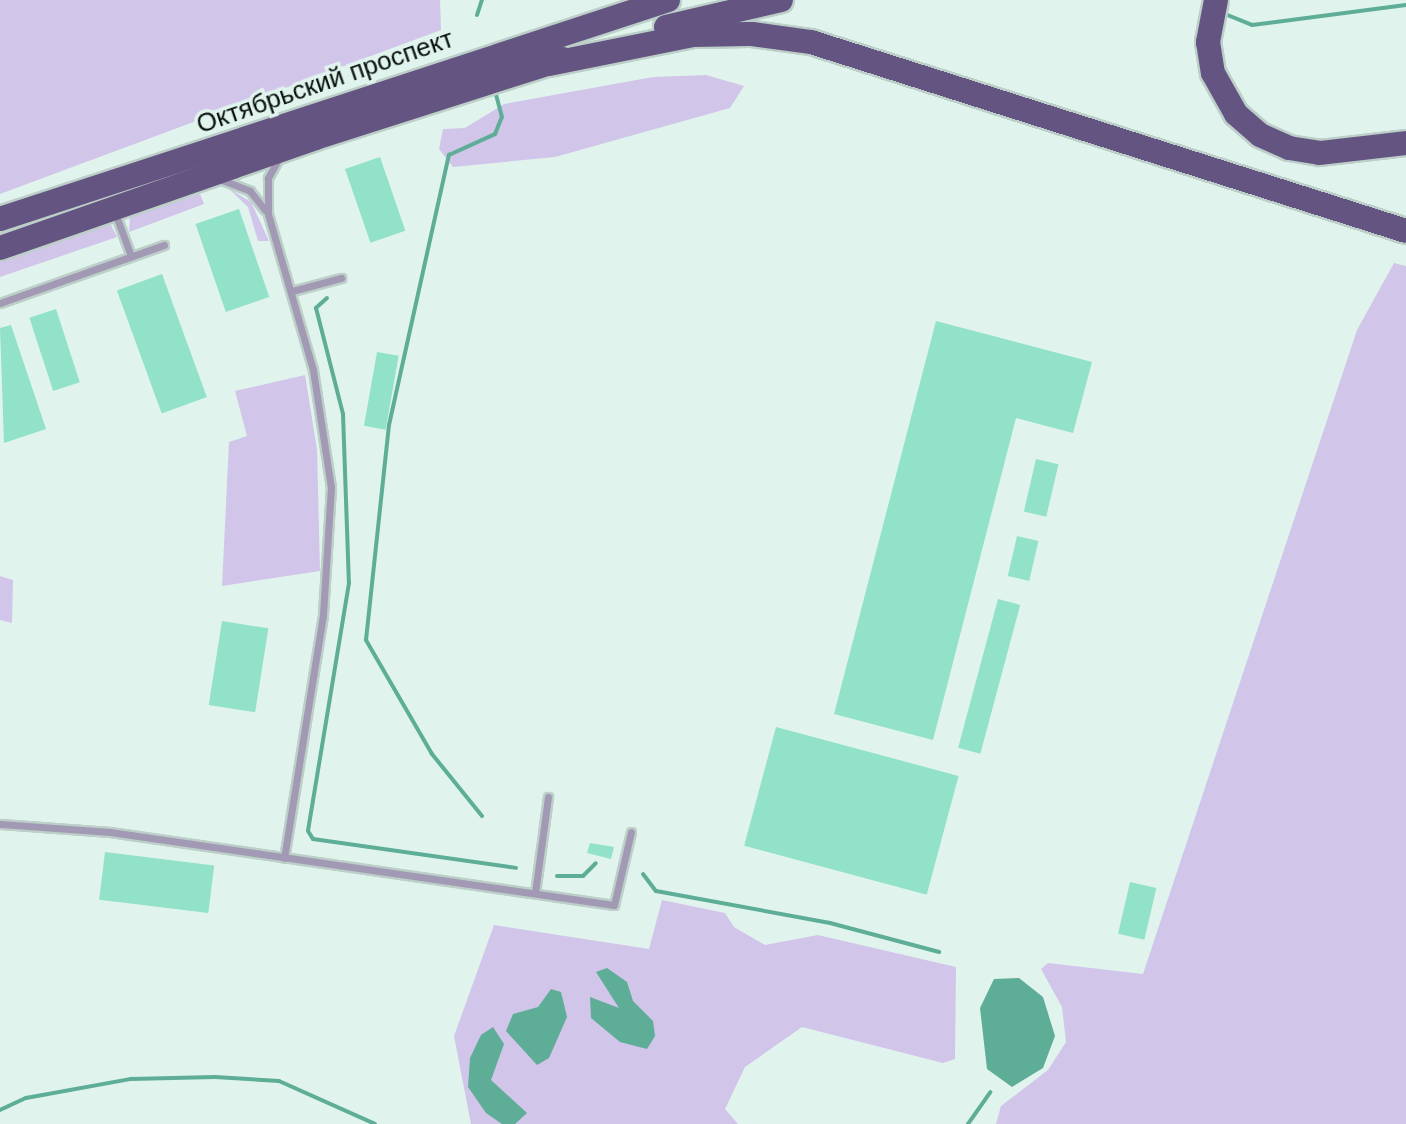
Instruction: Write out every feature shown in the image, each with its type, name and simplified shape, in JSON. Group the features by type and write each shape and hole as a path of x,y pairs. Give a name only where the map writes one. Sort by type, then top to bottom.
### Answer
{"main road":[{"name":"Октябрьский проспект","path":"0,219 668,0"},
{"path":"549,64 707,15 781,0"},
{"path":"1216,0 1208,42 1213,73 1227,102 1260,135 1289,148 1320,153 1406,143"},
{"path":"549,64 693,35 752,34 802,40 1406,231"},
{"name":"Октябрьский проспект","path":"0,248 315,138 549,64"}],"lane":[{"path":"284,858 323,615 330,520 324,418 292,291 268,214 265,189 275,162 315,138"},
{"path":"137,201 146,205 225,179 250,191 268,214"},
{"path":"0,210 55,202"},
{"path":"113,209 131,256"},
{"path":"0,303 164,245"},
{"path":"292,291 341,278"},
{"path":"535,893 548,797"},
{"path":"0,824 110,832 614,905 631,832"}],"shaded area":[{"path":"0,0 440,0 441,30 0,194"},
{"path":"706,75 744,86 730,108 555,157 453,167 439,149 443,129 465,128 504,104 653,77"},
{"path":"228,188 251,202 269,241 258,241 248,207"},
{"path":"200,194 204,204 129,232 130,217"},
{"path":"111,225 117,237 0,277 0,261"},
{"path":"1394,263 1406,266 1406,1124 996,1124 1001,1106 1048,1070 1066,1042 1062,1007 1041,969 1048,963 1143,974 1357,330"},
{"path":"305,375 317,449 320,571 222,586 229,442 247,436 235,391"},
{"path":"0,576 13,580 12,623 0,620"},
{"path":"662,900 725,913 734,927 765,945 818,935 956,967 955,1059 943,1063 802,1027 745,1067 725,1109 738,1124 471,1124 454,1036 494,925 649,949"},
{"path":"607,968 627,982 633,1001 653,1021 655,1036 647,1049 620,1042 591,1018 590,997 619,1008 596,972"},
{"path":"1019,978 1043,997 1055,1036 1043,1068 1012,1087 987,1069 980,1008 994,979"},
{"path":"551,989 561,992 567,1017 549,1058 537,1065 506,1031 513,1014 538,1007"},
{"path":"493,1027 504,1044 491,1080 527,1113 515,1124 502,1124 486,1113 468,1087 470,1058 481,1035"}],"building":[{"path":"380,157 405,231 370,243 345,169"},
{"path":"239,209 269,297 226,312 196,224"},
{"path":"162,274 207,397 162,414 117,290"},
{"path":"56,309 80,382 53,391 29,318"},
{"path":"936,321 1092,362 1073,433 1016,418 933,740 834,714"},
{"path":"11,325 46,429 4,443 0,328"},
{"path":"377,352 399,356 386,430 364,426"},
{"path":"1036,459 1058,464 1046,517 1024,512"},
{"path":"1017,536 1038,541 1029,581 1008,576"},
{"path":"998,599 1020,605 980,754 958,748"},
{"path":"222,621 268,628 255,712 209,705"},
{"path":"776,727 959,776 927,895 744,846"},
{"path":"590,843 614,847 611,859 587,853"},
{"path":"105,852 214,865 208,913 99,900"},
{"path":"1130,882 1156,888 1144,940 1118,934"}],"waterway":[{"path":"477,15 482,0"},
{"path":"1225,14 1252,25 1406,5"},
{"path":"482,816 432,754 366,640 389,425 449,155 495,134 502,117 496,94"},
{"path":"327,298 316,308 343,414 349,583 308,831 313,839 516,868"},
{"path":"557,876 583,876 596,863"},
{"path":"643,874 656,891 830,923 939,952"},
{"path":"0,1110 26,1098 131,1079 215,1077 279,1081 375,1124"},
{"path":"968,1124 990,1092"}]}
